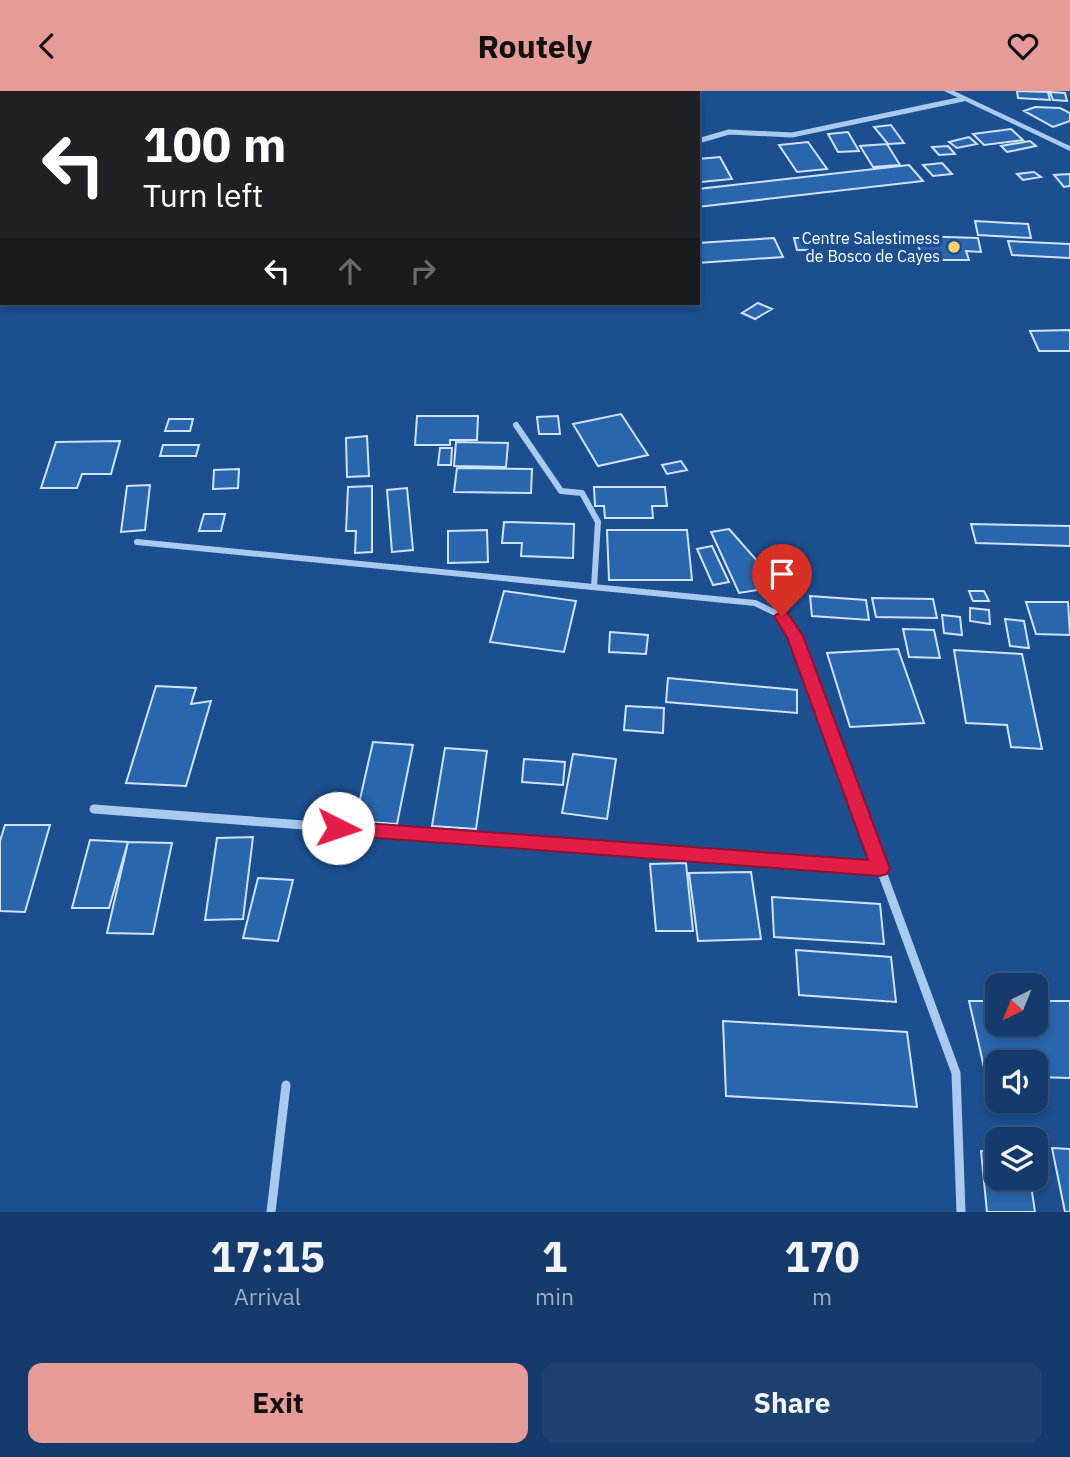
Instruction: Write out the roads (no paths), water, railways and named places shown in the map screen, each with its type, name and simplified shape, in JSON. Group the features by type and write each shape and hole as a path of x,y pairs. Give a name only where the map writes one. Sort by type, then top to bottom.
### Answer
{"street":[{"path":"948,91 1070,149"},
{"path":"700,140 729,132 792,135 963,99"},
{"path":"516,425 561,491 582,493 598,522 594,587"},
{"path":"137,542 755,603 782,616 795,636 956,1073 961,1212"},
{"path":"94,809 880,869"},
{"path":"271,1212 286,1085"}],"place":[{"name":"Centre Salestimess de Bosco de Cayes","path":"954,247"}]}
